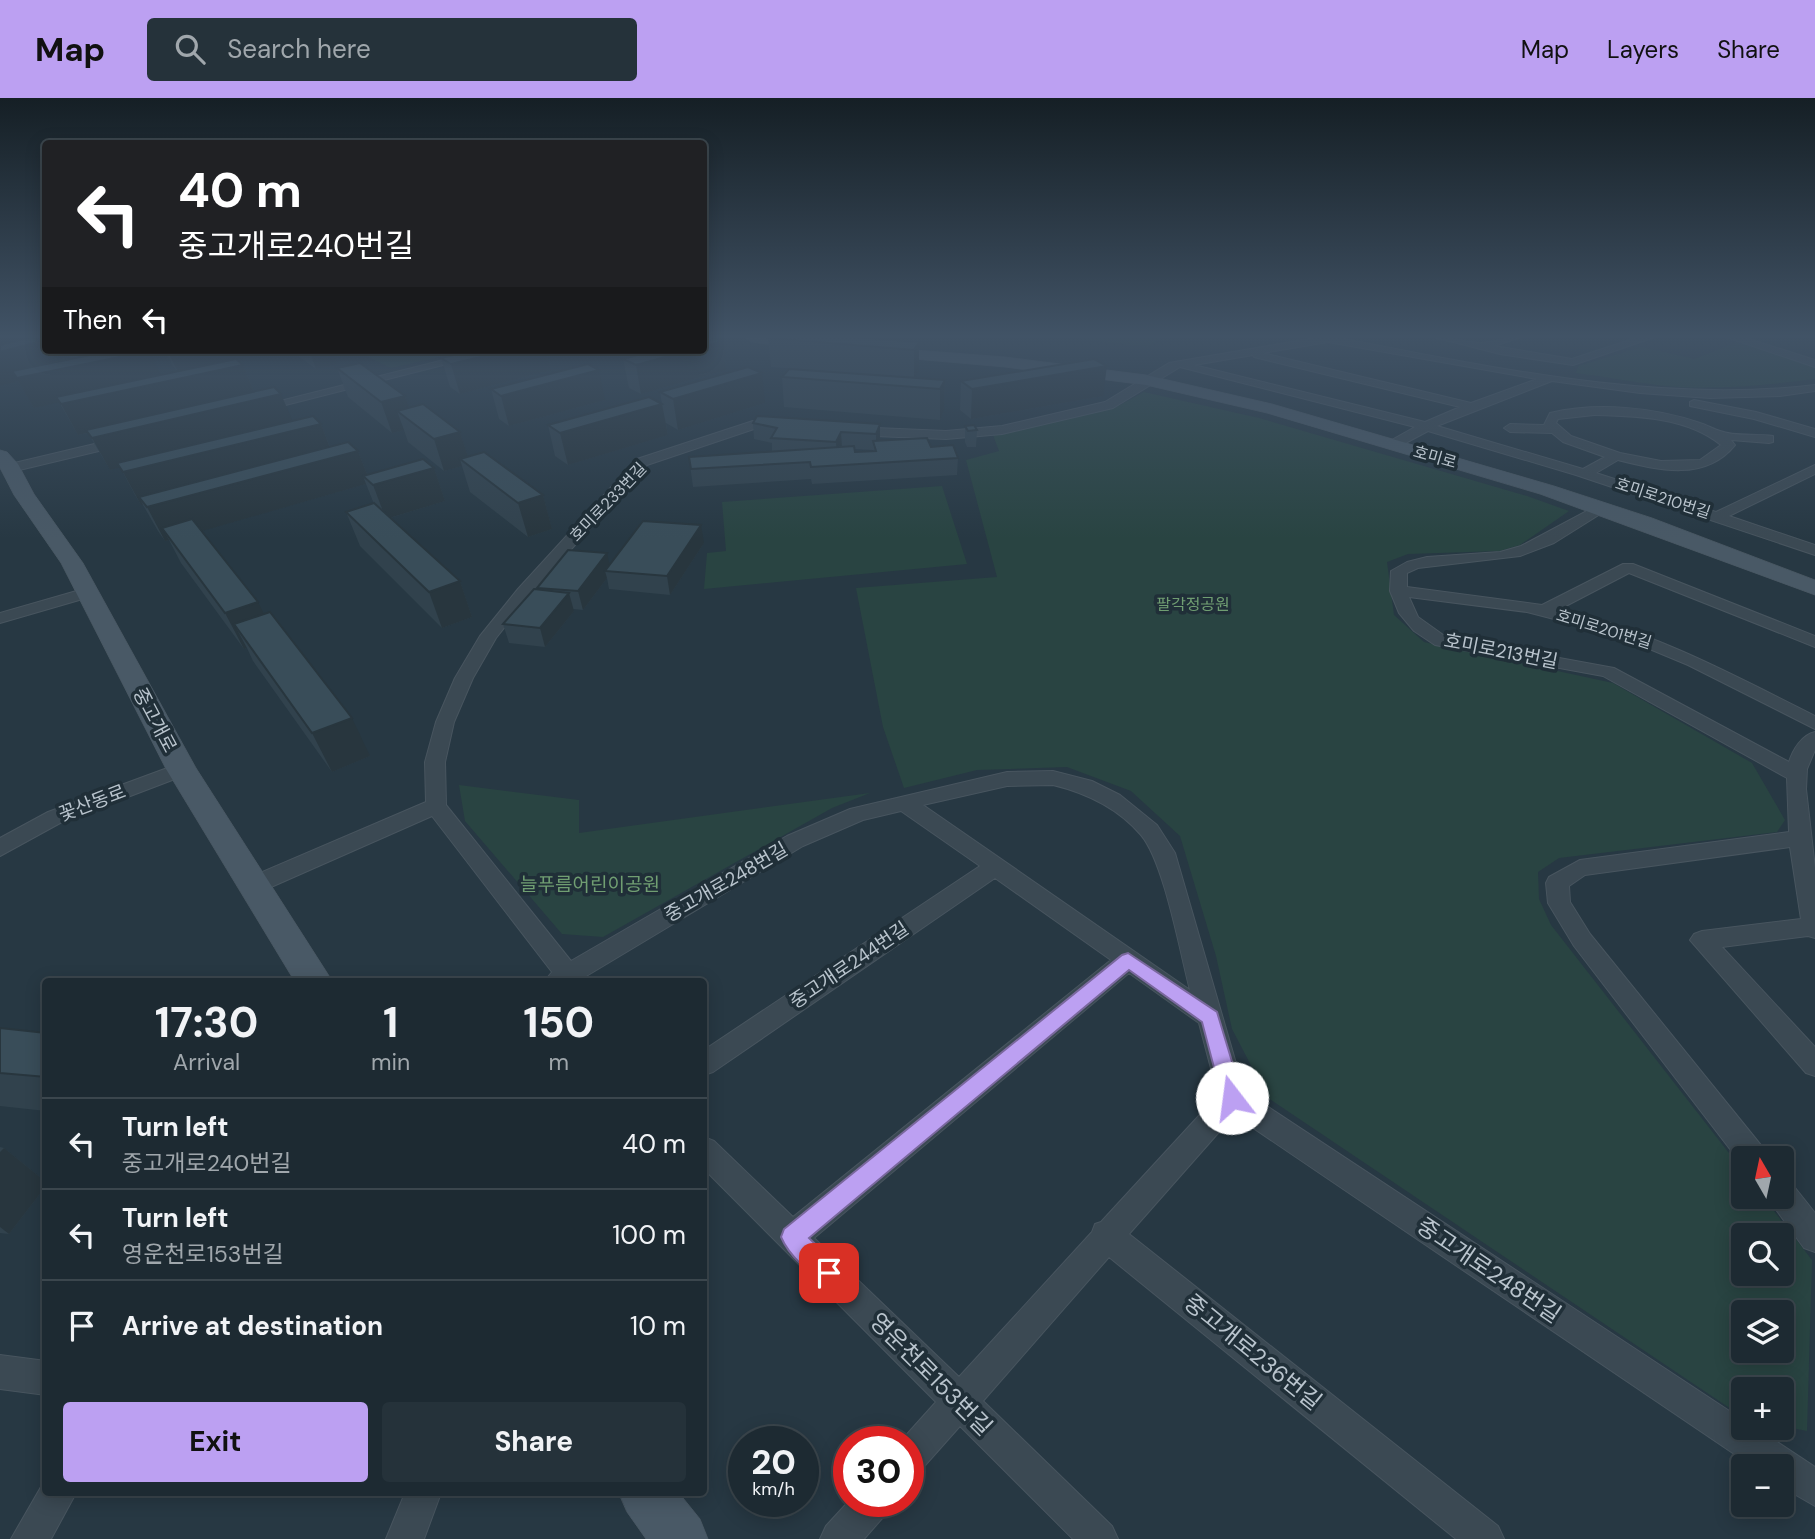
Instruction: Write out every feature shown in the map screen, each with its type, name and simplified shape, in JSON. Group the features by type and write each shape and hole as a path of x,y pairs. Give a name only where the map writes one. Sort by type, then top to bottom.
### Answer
{"street":[{"path":"239,413 275,404"},
{"path":"834,430 946,435 1002,430 1110,404"},
{"name":"호미로","path":"1255,404 1600,508 1815,588"},
{"name":"호미로210번길","path":"1340,404 1586,473 1718,516 1815,469"},
{"path":"1463,404 1470,406"},
{"path":"1394,444 1423,427 1475,404"},
{"path":"1675,420 1691,404"},
{"path":"1692,404 1756,416 1815,433"},
{"path":"1722,436 1729,445 1724,452 1694,467 1675,467 1616,456 1567,439 1549,424 1554,416 1580,410 1626,412 1675,420 1708,429 1722,436 1769,439"},
{"name":"호미로233번길","path":"436,806 435,762 444,722 464,678 488,636 524,592 642,462 753,425 794,427"},
{"path":"1510,428 1554,429"},
{"path":"6,462 131,439"},
{"path":"1586,473 1616,456"},
{"name":"중고개로","path":"6,462 24,495 72,563 181,769 312,978"},
{"path":"1675,467 1686,483"},
{"path":"1545,610 1479,599 1398,591 1399,571 1412,563 1432,559 1487,558 1514,554 1539,545 1600,508"},
{"path":"1718,516 1815,550"},
{"name":"호미로201번길","path":"1545,610 1628,566 1815,642"},
{"name":"호미로213번길","path":"1398,591 1405,612 1422,630 1441,641 1608,672 1797,775"},
{"path":"0,618 87,593"},
{"name":"호미로201번길","path":"1545,610 1651,642 1815,723"},
{"path":"1815,738 1800,755 1797,775 1815,927 1702,940 1815,1065"},
{"name":"꽃산동로","path":"2,843 54,817 181,769"},
{"name":"중고개로248번길","path":"568,978 795,841 857,814 1007,779 1053,778 1084,786 1113,800 1149,830 1167,859 1232,1098 1815,1489"},
{"path":"905,803 1211,1018"},
{"path":"254,885 436,806 565,978"},
{"path":"1745,1146 1582,940 1559,903 1558,883 1580,868 1805,829"},
{"name":"중고개로244번길","path":"707,1062 995,867"},
{"path":"792,1237 1128,960"},
{"path":"924,1440 1232,1098"},
{"name":"영운천로153번길","path":"707,1153 1099,1539"},
{"path":"1794,1209 1815,1237"},
{"name":"중고개로236번길","path":"1106,1235 1485,1539"},
{"path":"0,1372 42,1377"},
{"path":"30,1539 56,1496"},
{"path":"405,1539 422,1496"},
{"path":"648,1496 680,1539"},
{"path":"839,1539 859,1517"}],"green space":[{"name":"팔각정공원","path":"1121,404 1198,404 1259,418 1527,496 1569,511 1520,545 1500,551 1408,554 1387,562 1394,615 1424,642 1613,683 1752,763 1785,820 1777,832 1559,858 1538,872 1539,899 1551,925 1731,1156 1731,1209 1772,1209 1783,1223 1731,1223 1731,1286 1794,1286 1794,1237 1812,1260 1807,1431 1794,1428 1794,1377 1731,1377 1731,1409 1268,1098 1232,1029 1216,956 1180,836 1131,791 1067,767 977,770 904,788 883,727 856,588 997,577 966,460 999,451 993,435"},
{"path":"942,486 967,564 704,589 707,553 726,551 722,502"},
{"name":"늘푸름어린이공원","path":"459,785 579,800 579,833 870,793 832,808 603,937 562,934 465,821"}],"building":[{"path":"199,404 237,404 92,438 86,430"},
{"path":"423,404 460,432 434,439 397,411"},
{"path":"623,404 661,404 560,433 548,425"},
{"path":"313,416 321,424 123,472 117,463"},
{"path":"757,416 880,424 876,434 841,432 836,442 771,438 777,428 753,423"},
{"path":"974,425 977,430 968,431 965,426"},
{"path":"927,438 931,447 953,445 958,458 811,467 810,462 691,469 689,457 854,446 855,452 876,451 873,441"},
{"path":"348,442 358,451 147,507 139,497"},
{"path":"484,452 543,495 518,503 460,459"},
{"path":"423,459 434,468 373,485 363,476"},
{"path":"374,503 460,581 429,592 346,512"},
{"path":"192,519 258,602 225,613 162,528"},
{"path":"643,521 701,525 667,576 605,571"},
{"path":"568,550 607,553 578,591 537,588"},
{"path":"534,589 569,593 540,628 503,624"},
{"path":"270,612 352,718 312,733 234,624"},
{"path":"0,1028 42,1033 42,1077 0,1073"}],"route":[{"path":"829,1273 792,1237 1128,960 1211,1018 1232,1098"}]}
